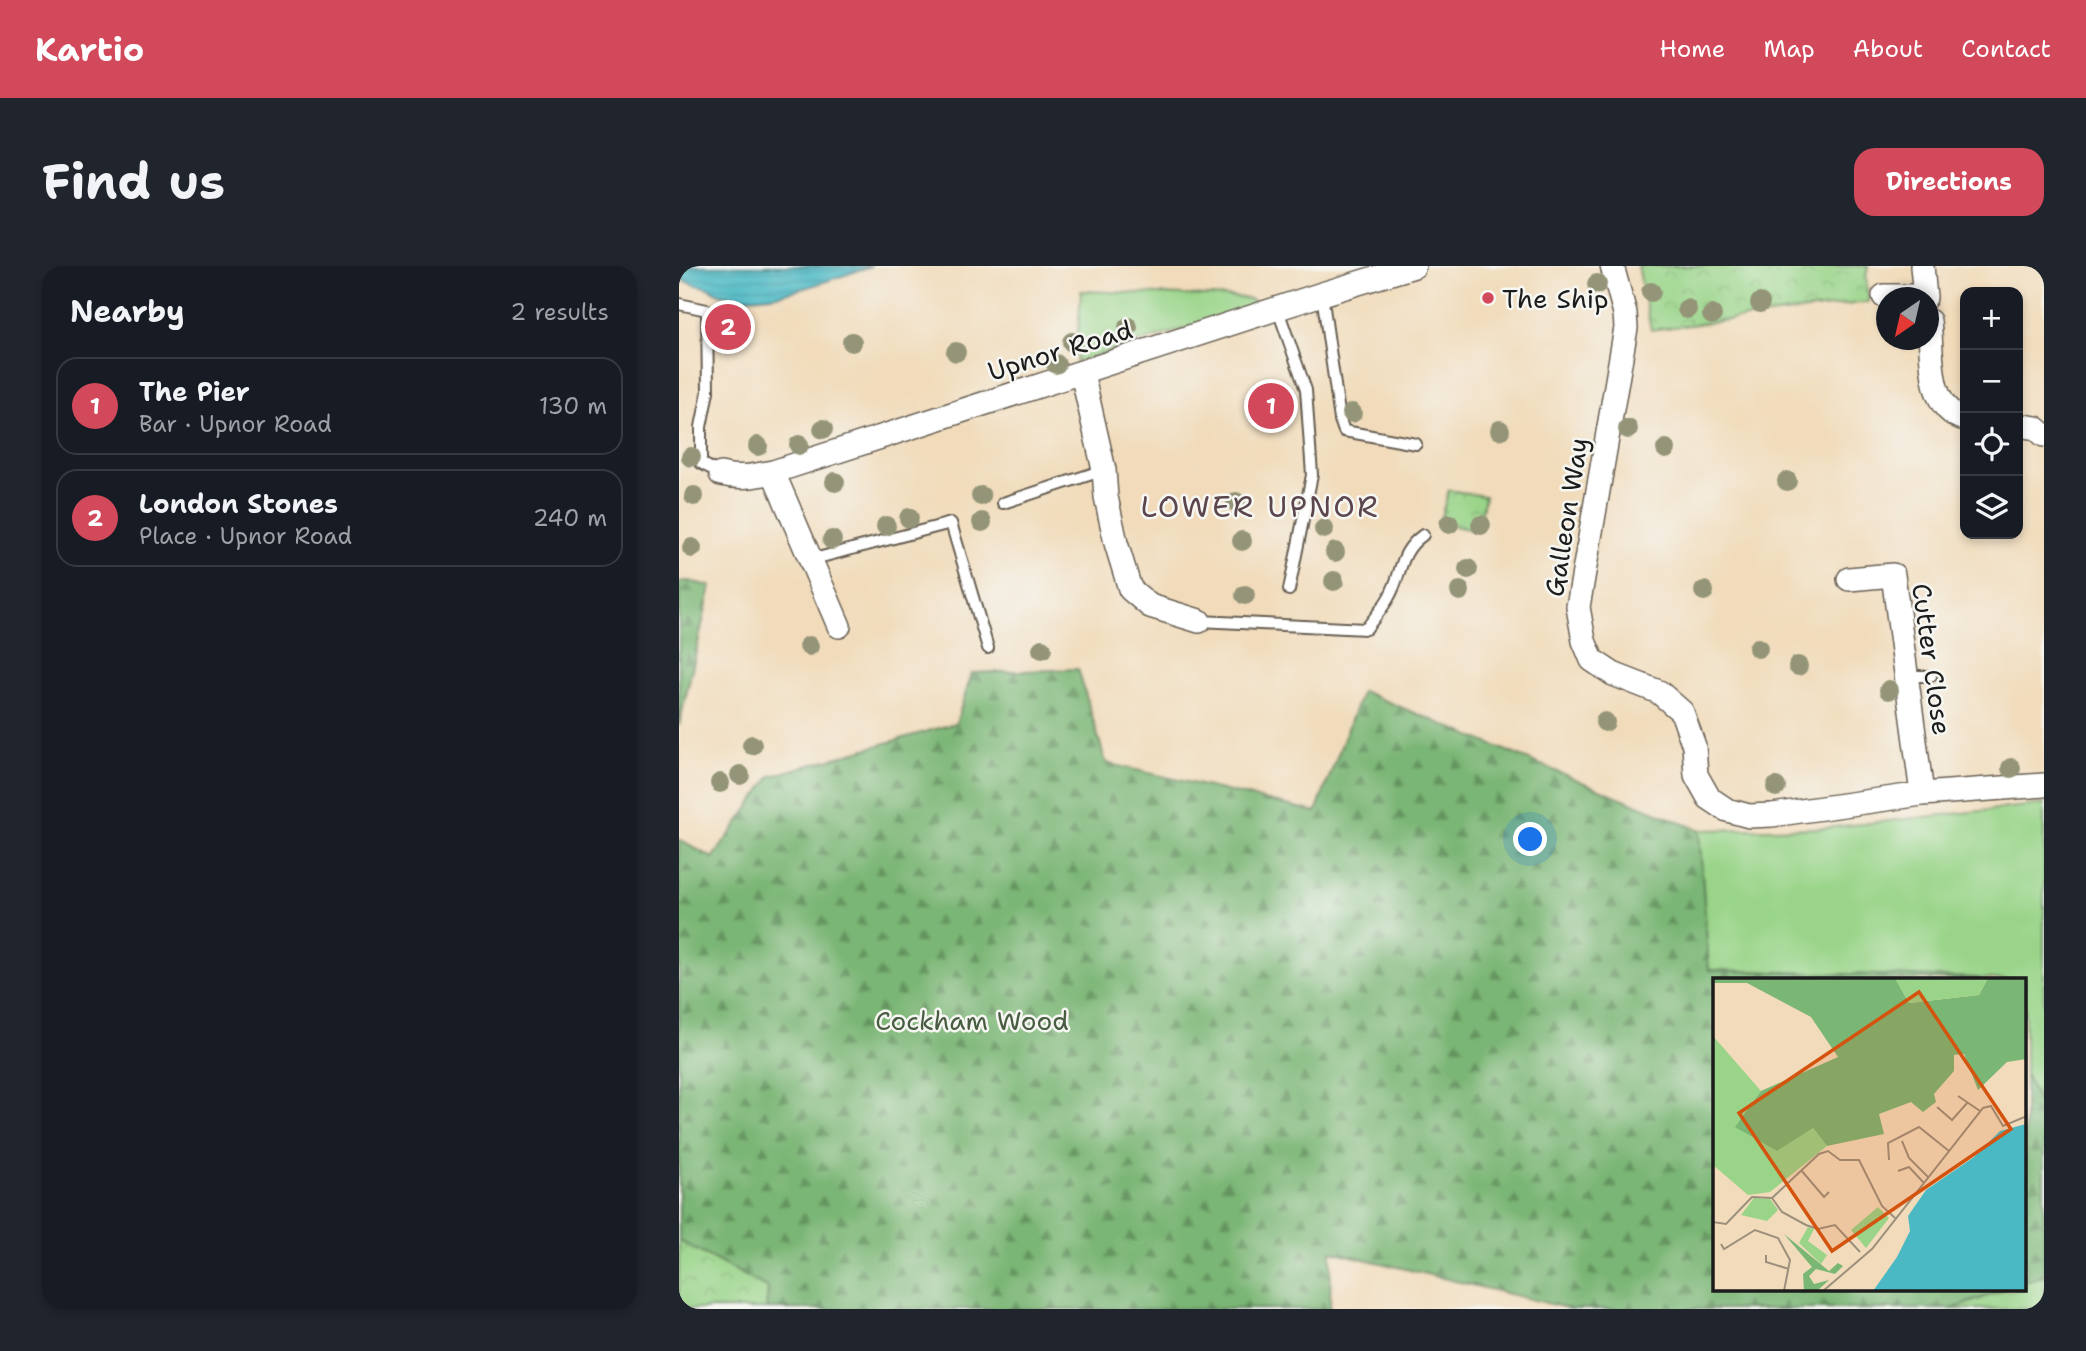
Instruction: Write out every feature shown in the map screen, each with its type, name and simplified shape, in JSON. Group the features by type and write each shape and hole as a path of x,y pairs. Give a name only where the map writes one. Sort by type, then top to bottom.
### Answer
{"street":[{"name":"Upnor Road","path":"721,474 748,478 773,472 1414,266"},
{"name":"Galleon Way","path":"1612,266 1625,313 1626,328 1578,607 1584,641 1592,660 1613,674 1659,692 1682,712 1694,746 1696,775 1709,798 1727,810 1749,816 1772,815 1922,794 2044,785"},
{"path":"1922,266 1924,287"},
{"path":"1932,350 1935,387 1944,405 1951,413 1960,417"},
{"path":"1082,373 1104,470 1106,497 1116,543 1130,589 1150,606 1199,621"},
{"path":"2023,426 2043,432"},
{"path":"773,472 839,626"},
{"name":"Cutter Close","path":"1849,579 1893,575 1922,794"}],"lane":[{"path":"1322,294 1340,421 1344,431 1416,444"},
{"path":"679,304 707,310 708,393 701,427 701,463 721,474"},
{"path":"1278,310 1305,390 1312,475 1289,590"},
{"path":"1003,503 1104,470"},
{"path":"810,560 951,523 988,648"},
{"path":"1199,621 1366,629 1388,599 1396,583 1403,556 1411,544 1423,535"},
{"path":"1907,676 1931,676"}],"green space":[{"path":"1638,266 1868,266 1866,277 1869,302 1651,330"},
{"path":"1081,291 1235,297 1250,299 1261,305 1076,362"},
{"path":"1449,490 1485,496 1478,531 1439,523"},
{"path":"688,581 711,586 679,726 679,582"},
{"name":"Cockham Wood","path":"1078,669 1106,763 1316,812 1362,691 1699,830 1709,970 1978,978 1713,978 1713,1292 1999,1292 1952,1309 1571,1309 1331,1251 1330,1309 766,1309 768,1288 679,1241 679,840 713,858 771,776 956,723 972,673"},
{"path":"2044,804 2044,1113 2027,1078 2027,978 1708,970 1699,830 1824,828"},
{"path":"2027,1078 2044,1113 2044,1275 2027,1281"},
{"path":"679,1241 768,1288 766,1309 679,1309"},
{"path":"2044,1275 2044,1309 1952,1309 1999,1292 2027,1292 2027,1281"}],"water":[{"path":"679,266 872,266 816,285 756,298 719,294 685,282 679,278"}],"place":[{"name":"The Ship","path":"1488,298"},
{"name":"London Stones","path":"728,327"},
{"name":"The Pier","path":"1271,406"}],"district":[{"name":"LOWER UPNOR","path":"1260,506"}]}
